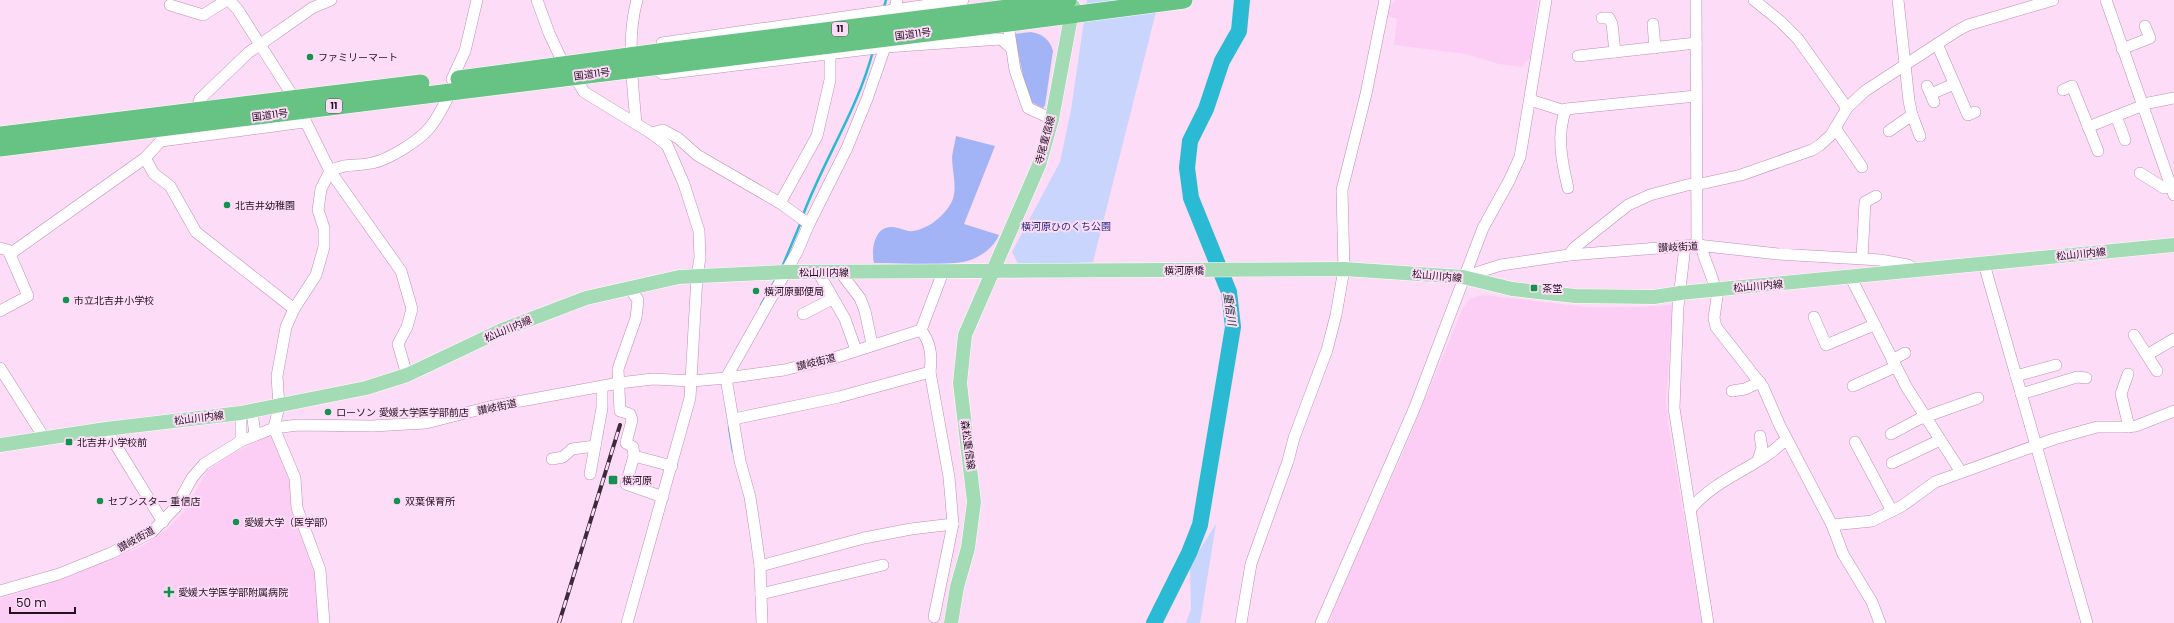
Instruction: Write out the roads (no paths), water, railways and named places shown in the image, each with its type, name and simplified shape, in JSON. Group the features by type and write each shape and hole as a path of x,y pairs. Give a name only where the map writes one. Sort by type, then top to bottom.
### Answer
{"highway":[{"name":"国道11号","path":"0,148 299,110 451,85 649,60 1012,10 1072,4 1092,11 1184,0"},
{"name":"国道11号","path":"0,135 196,111 299,110"}],"main road":[{"name":"寺尾重信線","path":"992,272 1039,165 1052,119 1072,4"},
{"name":"松山川内線","path":"1344,269 1463,277 1512,289 1575,296 1654,297 1680,293 1851,278 1916,270 2174,245"},
{"name":"横河原橋","path":"1024,271 1344,269"},
{"name":"松山川内線","path":"0,445 106,429 246,412 366,388 407,375 502,330 586,298 629,287 679,277 786,272 1024,271"},
{"name":"森松重信線","path":"951,623 956,587 968,548 974,502 960,383 962,352 965,335 972,314 992,272"}],"street":[{"path":"170,5 203,15 228,0 238,10 261,44 299,110 330,171 401,271 412,309 407,327 398,344 407,375"},
{"path":"324,623 320,570 297,508 295,478 274,428 279,406 277,376 286,327 294,309 316,275 324,247 324,228 318,210 321,189 330,171 344,165 371,163 389,157 408,145 431,127 451,85 464,51 477,0"},
{"path":"536,0 549,33 569,70 584,92 651,133 667,145 684,184 699,231 700,258 697,276 690,398 627,623"},
{"path":"637,0 633,15 649,60 663,74 885,47 1001,39 1011,48"},
{"path":"636,124 649,60 657,44 830,20 895,5 964,0"},
{"path":"1241,623 1250,564 1288,461 1294,438 1327,350 1336,315 1344,269 1342,190 1366,94 1385,0"},
{"path":"1321,623 1415,407 1463,277 1483,228 1517,163 1530,100 1546,0"},
{"path":"1696,0 1697,184 1699,245 1713,278 1716,290 1714,318 1716,327 1742,363 1760,382 1785,439 1832,525 1843,554 1872,602 1880,623"},
{"path":"1754,0 1780,21 1798,39 1847,108"},
{"path":"1898,0 1912,115 1920,136"},
{"path":"1569,255 1574,248 1628,205 1650,195 1687,185 1741,175 1812,150 1820,145 1834,128 1847,108 1865,91 1905,63 1968,25 2034,3 2053,0"},
{"path":"2106,0 2173,191"},
{"path":"196,111 200,98 248,53 323,1"},
{"path":"762,623 760,566 750,497 740,461 734,419 724,378 786,272 847,148 867,99 885,47 895,5"},
{"path":"1012,10 1011,48 1015,70 1028,108 1052,119"},
{"path":"1602,18 1609,18 1612,24 1615,52"},
{"path":"780,203 817,136 830,80 830,20"},
{"path":"1653,24 1655,48"},
{"path":"2122,49 2150,38 2145,26"},
{"path":"1578,55 1696,43"},
{"path":"1937,44 1968,115 1975,112"},
{"path":"1931,94 1954,84"},
{"path":"2063,90 2072,86 2098,151"},
{"path":"1530,100 1565,111 1566,109 1696,96"},
{"path":"2088,127 2142,106 2174,98"},
{"path":"10,254 145,158 161,141 299,110"},
{"path":"1565,111 1562,125 1561,151 1568,188"},
{"path":"1889,131 1912,115"},
{"path":"2116,116 2126,140"},
{"path":"1834,128 1851,159 1862,167"},
{"path":"651,133 663,130 678,138 697,154 780,203 809,224"},
{"path":"145,158 154,174 170,186 196,232 294,309"},
{"path":"2140,173 2164,188 2173,191"},
{"path":"1862,258 1865,202 1876,196"},
{"name":"讃岐街道","path":"1463,277 1501,265 1569,255 1699,245 1778,254 1862,258 1895,262 1916,270"},
{"path":"1685,246 1680,293 1674,408 1708,623"},
{"path":"0,248 8,250 28,296 0,311"},
{"path":"1984,264 2087,623"},
{"path":"818,272 844,318 856,350"},
{"path":"840,272 860,298 865,311 872,344"},
{"path":"934,618 953,524 949,477 930,372 931,361 928,340 921,330 943,272"},
{"path":"1851,278 1894,363 1925,417 1960,472"},
{"path":"620,411 618,369 636,318 638,300 629,287"},
{"path":"803,314 832,299"},
{"path":"1814,317 1826,346 1874,325"},
{"name":"讃岐街道","path":"0,591 59,574 110,553 152,532 176,507 192,478 204,464 241,441 274,428 298,425 372,426 426,423 489,408 619,383 653,379 692,381 784,370 834,358 872,344 921,330"},
{"path":"2134,335 2157,371"},
{"path":"2147,355 2174,339"},
{"path":"1853,386 1894,363 1905,353"},
{"path":"2016,376 2056,365"},
{"path":"0,368 45,439"},
{"path":"734,419 839,397 877,385 930,372"},
{"path":"2128,374 2121,394 2129,427"},
{"path":"2021,394 2077,377 2086,378"},
{"path":"1732,391 1746,389 1760,382"},
{"path":"590,474 602,408 602,387"},
{"path":"1891,434 1925,417 1978,398"},
{"path":"602,408 630,414 632,420 626,443 633,447 634,456 626,484 663,496"},
{"path":"1832,525 1872,521 1892,511 1932,484 1960,472 2088,428 2129,427 2174,411"},
{"path":"246,412 255,435"},
{"path":"241,441 246,412"},
{"path":"106,429 163,522"},
{"path":"1758,460 1762,448 1760,436"},
{"path":"1690,510 1720,482 1758,460 1785,439"},
{"path":"1892,463 1940,440"},
{"path":"1854,442 1892,511"},
{"path":"552,459 562,457 572,450 595,446"},
{"path":"634,456 672,466"},
{"path":"760,566 864,538 911,529 953,524"},
{"path":"761,594 883,565"}],"waterway":[{"path":"884,7 886,0"},
{"name":"重信川","path":"1154,623 1189,553 1200,525 1233,327 1229,292 1191,198 1187,168 1190,141 1206,109 1222,61 1239,31 1242,0"},
{"path":"803,215 811,194 859,93 873,51"},
{"path":"783,265 801,222"},
{"path":"761,305 777,277"},
{"path":"729,427 733,451"}],"railway":[{"path":"559,623 620,425"}],"place":[{"name":"ファミリーマート","path":"310,57"},
{"name":"北吉井幼稚園","path":"227,205"},
{"name":"茶堂","path":"1534,288"},
{"name":"横河原郵便局","path":"756,291"},
{"name":"市立北吉井小学校","path":"66,300"},
{"name":"ローソン 愛媛大学医学部前店","path":"328,412"},
{"name":"北吉井小学校前","path":"69,442"},
{"name":"横河原","path":"613,480"},
{"name":"セブンスター 重信店","path":"100,501"},
{"name":"双葉保育所","path":"397,501"},
{"name":"愛媛大学（医学部）","path":"236,522"},
{"name":"愛媛大学医学部附属病院","path":"169,592"}],"park label":[{"name":"横河原ひのくち公園","path":"1066,226"}]}
